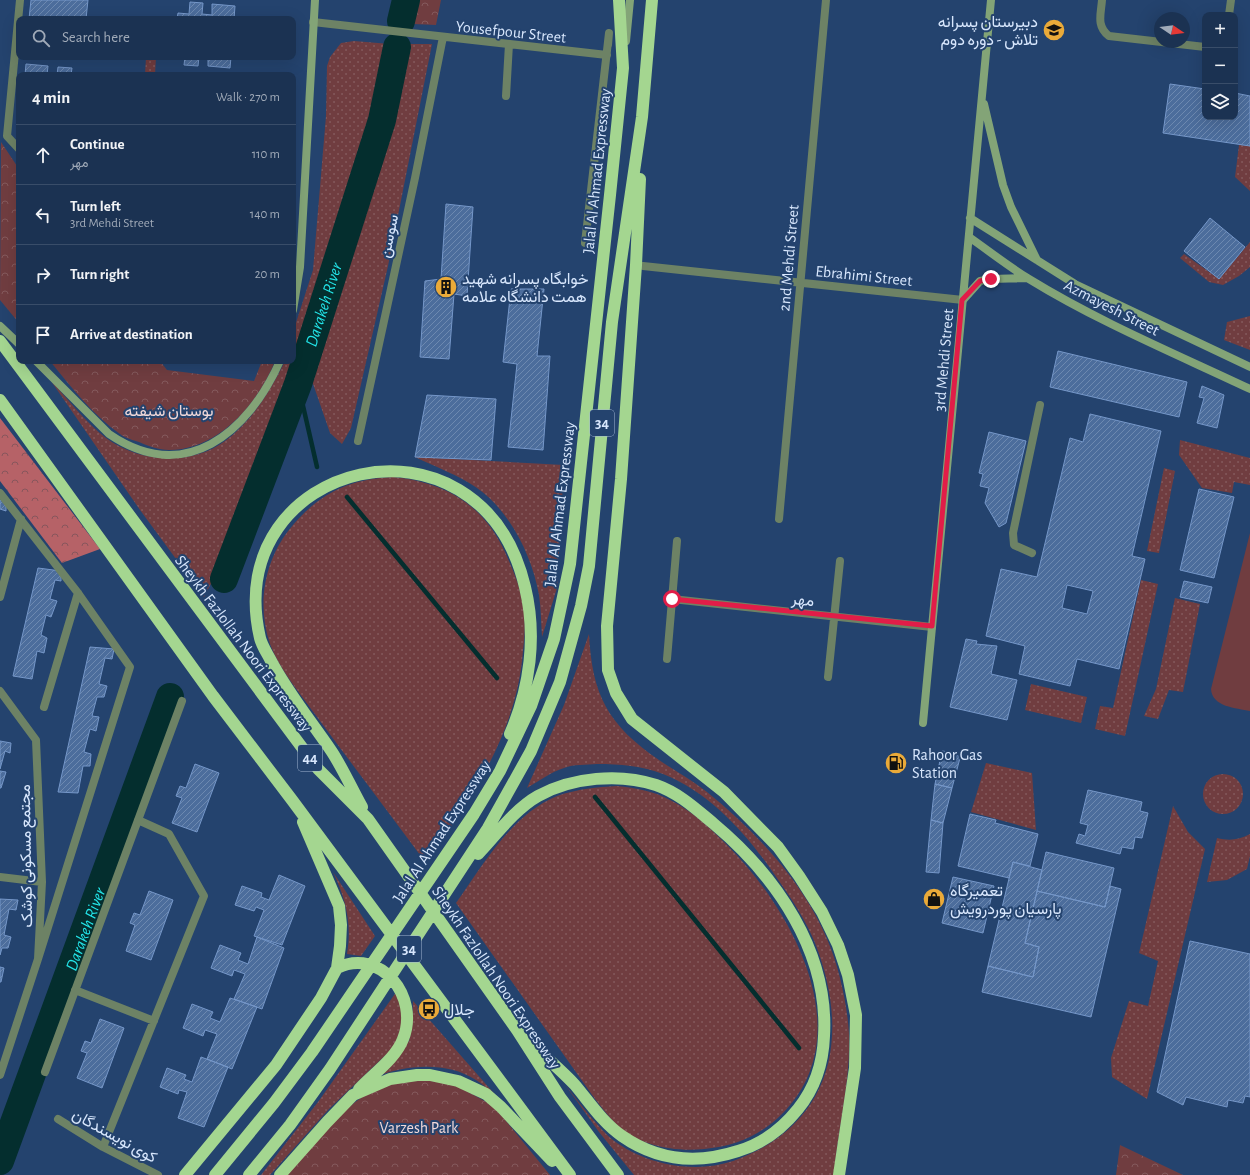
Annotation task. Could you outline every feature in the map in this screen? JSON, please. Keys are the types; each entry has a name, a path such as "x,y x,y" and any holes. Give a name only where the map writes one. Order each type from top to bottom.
{"highway":[{"name":"Jalal Al Ahmad Expressway","path":"215,1175 274,1103 312,1052 474,814 500,771 531,706 554,639 570,564 623,68 619,0"},
{"name":"Jalal Al Ahmad Expressway","path":"249,1175 290,1125 330,1069 488,828 531,751 560,682 581,606 594,522 612,322 642,117 652,0"},
{"path":"642,117 636,273 621,479 607,626 608,670 616,693 632,719 724,792 778,847 822,912 838,945 848,975 856,1015 856,1068 839,1175"},
{"name":"Sheykh Fazlollah Noori Expressway","path":"0,341 16,363"},
{"name":"Sheykh Fazlollah Noori Expressway","path":"17,364 318,769 368,819 517,1030 560,1097 618,1175"},
{"name":"44","path":"0,400 213,696 570,1175"},
{"path":"368,819 333,754 276,671 260,641 256,614 256,589 261,563 272,538 290,514 312,495 326,486 359,474 376,471 402,471 428,476 453,486 473,500 494,520 510,543 522,574 529,603 531,663 513,728 474,814"},
{"path":"460,872 518,813 538,797 570,784 604,778 643,781 672,792 683,798 727,835 755,863 779,895 800,929 817,969 824,1001 825,1023 820,1067 802,1104 789,1120 770,1136 746,1149 717,1158 677,1159 663,1156 633,1143 609,1127 574,1084 517,1030"},
{"path":"185,1175 276,1065 321,998 337,968 341,939 339,906 333,889 292,800"},
{"path":"280,1175 327,1122 394,1054 403,1040 407,1028 406,1012 401,992 390,976 376,967 356,962 337,968"},
{"path":"353,1095 383,1082 410,1076 444,1078 473,1086 486,1094 501,1107 565,1175"}],"street":[{"path":"18,16 20,0"},
{"path":"296,292 300,267 312,22 315,0"},
{"path":"623,68 630,0"},
{"name":"2nd Mehdi Street","path":"779,520 826,0"},
{"name":"3rd Mehdi Street","path":"923,723 991,0"},
{"path":"1102,0 1100,22 1102,30 1109,36 1202,47"},
{"path":"1229,12 1231,0"},
{"name":"Yousefpour Street","path":"312,22 607,55"},
{"path":"585,243 607,55 608,34 608,45"},
{"name":"سوسن","path":"358,440 415,178 442,37"},
{"path":"16,42 7,136 16,146"},
{"path":"506,96 509,44"},
{"path":"982,98 1003,185 1011,207 1038,261"},
{"name":"Azmayesh Street","path":"970,218 1038,261 1096,295 1250,367"},
{"name":"Azmayesh Street","path":"969,237 1028,278 1119,327 1250,389"},
{"name":"Ebrahimi Street","path":"643,266 962,300"},
{"path":"962,300 980,281 991,279 1028,278"},
{"path":"0,326 16,341"},
{"path":"39,364 109,434 136,449 153,455 170,455 188,453 202,448 217,441 231,430 259,399 271,382 279,364"},
{"path":"1032,553 1014,545 1013,532 1040,405"},
{"path":"0,493 78,593 130,667 38,959"},
{"path":"0,598 21,519"},
{"path":"667,659 677,541"},
{"path":"828,676 840,561"},
{"path":"44,707 78,593"},
{"name":"مهر","path":"672,599 932,626"},
{"name":"مجتمع مسکونی کوشک","path":"0,691 36,740 42,882 38,959 0,1075"},
{"path":"45,1072 182,701"},
{"path":"103,1147 204,896 169,834 138,820"},
{"path":"0,877 42,882"},
{"path":"75,990 154,1021"},
{"name":"کوی نویسندگان","path":"58,1119 103,1147 158,1175"}],"green space":[{"path":"417,0 441,0 436,25 413,24"},
{"path":"354,41 390,44 381,96 316,306 296,362 296,323 313,270 326,116 327,66 330,57 341,43"},
{"path":"409,44 432,44 388,266 351,428 342,444 330,433 311,378 334,297 353,248 392,119"},
{"path":"146,60 156,60 155,72 145,72"},
{"path":"1,142 16,164 16,319 0,300"},
{"path":"1239,145 1250,146 1250,191 1235,177"},
{"path":"1250,242 1250,267 1239,276 1223,285 1209,282 1180,258 1184,254 1219,279"},
{"path":"1250,316 1250,350 1224,340 1227,322"},
{"name":"بوستان شیفته","path":"52,364 162,364 167,370 254,381 261,364 274,364 258,393 234,422 220,433 204,442 187,448 169,450 161,449 127,438 100,418"},
{"path":"284,364 295,364 217,572 204,597 140,510 51,381 84,418 106,438 134,453 150,457 166,458 181,458 197,455 212,449 225,441 252,415 274,383"},
{"path":"0,418 100,549 62,563 0,481"},
{"path":"1180,440 1250,458 1250,485 1234,482 1232,493 1202,488 1179,455"},
{"path":"415,457 564,465 557,588 542,637 540,600 536,580 518,536 500,509 470,483"},
{"path":"1164,468 1175,471 1159,553 1147,551"},
{"path":"393,477 429,484 445,490 460,498 473,508 496,535 505,552 519,588 524,612 525,626 519,681 512,709 502,737 490,763 460,814 426,863 301,696 280,665 270,644 264,613 266,581 270,566 283,538 293,525 315,504 338,489 350,484 378,478"},
{"path":"1250,533 1250,711 1226,706 1220,703 1212,695 1211,689"},
{"path":"1141,580 1158,584 1125,736 1095,729 1100,706 1113,708"},
{"path":"1175,598 1200,604 1183,692 1169,690 1158,719 1144,716 1156,689"},
{"path":"589,634 594,674 599,691 606,707 615,721 641,747 695,783 729,810 788,873 819,921 830,947 843,989 849,1034 848,1069 834,1175 634,1175 599,1132 566,1086 602,1129 613,1140 626,1149 640,1156 671,1165 703,1167 718,1165 733,1161 767,1145 793,1125 813,1100 825,1073 832,1043 832,1011 826,977 808,927 789,896 756,849 714,805 698,793 663,774 639,767 622,765 576,765 550,774 527,788 564,705"},
{"path":"1031,684 1087,697 1081,723 1025,710"},
{"path":"986,763 1032,773 1036,830 971,812"},
{"path":"1223,774 1231,776 1237,780 1241,786 1243,794 1241,802 1237,808 1231,812 1223,814 1215,812 1209,808 1205,802 1203,794 1205,786 1209,780 1215,776"},
{"path":"617,786 645,790 658,794 678,804 693,814 720,838 750,871 773,902 793,936 808,973 817,1010 816,1047 805,1082 782,1114 756,1134 736,1143 715,1148 693,1150 669,1148 657,1146 635,1138 625,1132 616,1124 595,1099 456,903 499,842 526,815 541,804 557,796 580,790"},
{"path":"1173,806 1188,832 1205,849 1147,1099 1112,1077 1111,1058 1129,1001 1148,1006 1158,961 1139,953"},
{"path":"1250,834 1250,856 1247,869 1227,880 1207,882 1217,838 1234,839 1242,838"},
{"path":"333,872 375,936 361,956 347,954 349,932 347,912 338,882"},
{"path":"397,991 404,1020 394,1047 329,1109 270,1175 261,1175 318,1102"},
{"path":"413,1001 498,1098 479,1082 464,1074 452,1070 426,1067 413,1068 375,1077 409,1041 412,1027"},
{"name":"Varzesh Park","path":"420,1080 452,1083 490,1104 502,1116 550,1175 287,1175 326,1129 360,1098 383,1086"},
{"path":"1120,1145 1183,1175 1116,1175"}],"building":[{"path":"31,0 88,0 86,16 29,16"},
{"path":"190,2 203,3 202,14 212,15 212,4 235,6 234,16 178,16 178,13 189,14"},
{"path":"185,60 199,60 198,66 184,65"},
{"path":"208,60 231,60 230,68 208,66"},
{"path":"26,64 48,66 47,72 25,72"},
{"path":"58,67 72,68 71,72 57,72"},
{"path":"1170,84 1202,89 1202,120 1238,120 1238,94 1250,96 1250,146 1163,133"},
{"name":"خوابگاه پسرانه شهید همت دانشگاه علامه","path":"446,204 473,207 467,296 454,294 449,359 420,357 425,281 441,279"},
{"path":"1210,218 1245,247 1219,279 1184,251"},
{"path":"511,289 544,289 537,356 550,356 543,450 508,447 517,364 503,362"},
{"path":"1058,351 1187,382 1179,417 1050,387"},
{"path":"1202,386 1224,395 1217,428 1197,423 1204,398 1199,397"},
{"path":"427,395 496,399 491,460 415,457"},
{"path":"1090,414 1161,431 1132,556 1145,559 1119,669 1077,659 1070,686 1019,674 1025,646 986,636 1001,569 1037,577 1070,438 1083,442","holes":["1067,585 1093,591 1087,614 1062,608"]},
{"path":"989,432 1026,441 1006,523 999,527 985,503 989,488 980,486 983,474 979,473"},
{"path":"1199,489 1234,497 1214,578 1180,570"},
{"path":"0,500 6,501 6,511 0,509"},
{"path":"38,568 61,571 61,581 55,580 50,599 57,601 51,617 46,615 41,635 47,638 44,653 37,651 32,679 13,676"},
{"path":"1184,581 1212,587 1208,603 1180,597"},
{"path":"966,639 977,641 976,644 997,646 991,674 1017,680 1007,720 950,707"},
{"path":"90,647 114,649 112,659 105,658 99,684 107,686 104,697 97,697 92,716 99,717 96,731 90,729 84,752 91,754 90,766 83,766 78,793 58,792"},
{"path":"0,741 11,743 10,753 5,751 0,769"},
{"path":"942,751 956,753 960,758 952,788 935,784"},
{"path":"195,764 219,773 197,832 172,823 182,798 176,796 180,786 186,788"},
{"path":"0,771 6,772 1,788 0,788"},
{"path":"935,784 952,788 943,823 931,820"},
{"path":"1088,790 1142,802 1140,811 1148,813 1142,838 1135,837 1133,849 1122,847 1120,854 1076,843 1079,834 1085,836 1088,825 1080,823"},
{"path":"970,814 996,820 995,823 1038,834 1030,866 1013,862 1009,878 958,866"},
{"path":"931,820 943,823 939,873 926,872"},
{"path":"1046,852 1114,868 1105,907 1037,891"},
{"path":"1013,862 1042,870 1025,943 1039,947 1033,977 988,966"},
{"path":"279,875 305,886 282,945 254,936 264,910 256,907 254,911 235,905 242,886 262,893 261,897 269,900"},
{"path":"953,877 994,886 983,933 942,923"},
{"path":"1110,886 1121,889 1091,1017 982,992 988,966 1033,977 1039,947 1025,943 1037,891 1105,907"},
{"path":"149,891 173,900 151,960 126,951 135,925 130,923 134,913 140,915"},
{"path":"0,899 18,900 16,910 9,909 4,935 11,937 8,948 2,948 0,955"},
{"path":"257,937 284,948 262,1009 234,999 245,974 234,970 232,976 211,968 220,945 241,953 238,960 248,964"},
{"path":"1190,941 1250,954 1250,1097 1245,1096 1243,1103 1228,1100 1227,1107 1186,1097 1183,1105 1157,1092"},
{"path":"0,967 4,968 1,982 0,982"},
{"path":"230,998 257,1007 232,1069 207,1059 217,1034 205,1030 203,1036 183,1028 192,1004 213,1012 210,1018 220,1022"},
{"path":"100,1019 124,1028 102,1088 77,1078 87,1053 81,1051 85,1041 91,1043"},
{"path":"201,1057 228,1067 204,1127 178,1118 187,1092 179,1090 178,1094 160,1087 167,1068 186,1075 184,1079 192,1082"}],"waterway":[{"name":"Darakeh River","path":"401,21 406,0"},
{"name":"Darakeh River","path":"224,579 298,384 382,120 397,47"},
{"path":"298,384 317,467"},
{"path":"347,497 497,678"},
{"name":"Darakeh River","path":"0,1161 170,697"},
{"path":"595,797 799,1048"}],"place":[{"name":"دبیرستان پسرانه تلاش - دوره دوم","path":"1054,30"},
{"name":"خوابگاه پسرانه شهید همت دانشگاه علامه","path":"446,287"},
{"name":"Rahoor Gas Station","path":"896,763"},
{"name":"تعمیرگاه پارسیان پوردرویش","path":"934,899"},
{"name":"جلال","path":"429,1009"}],"route":[{"path":"672,599 932,626 962,300 980,281 991,279"}]}
